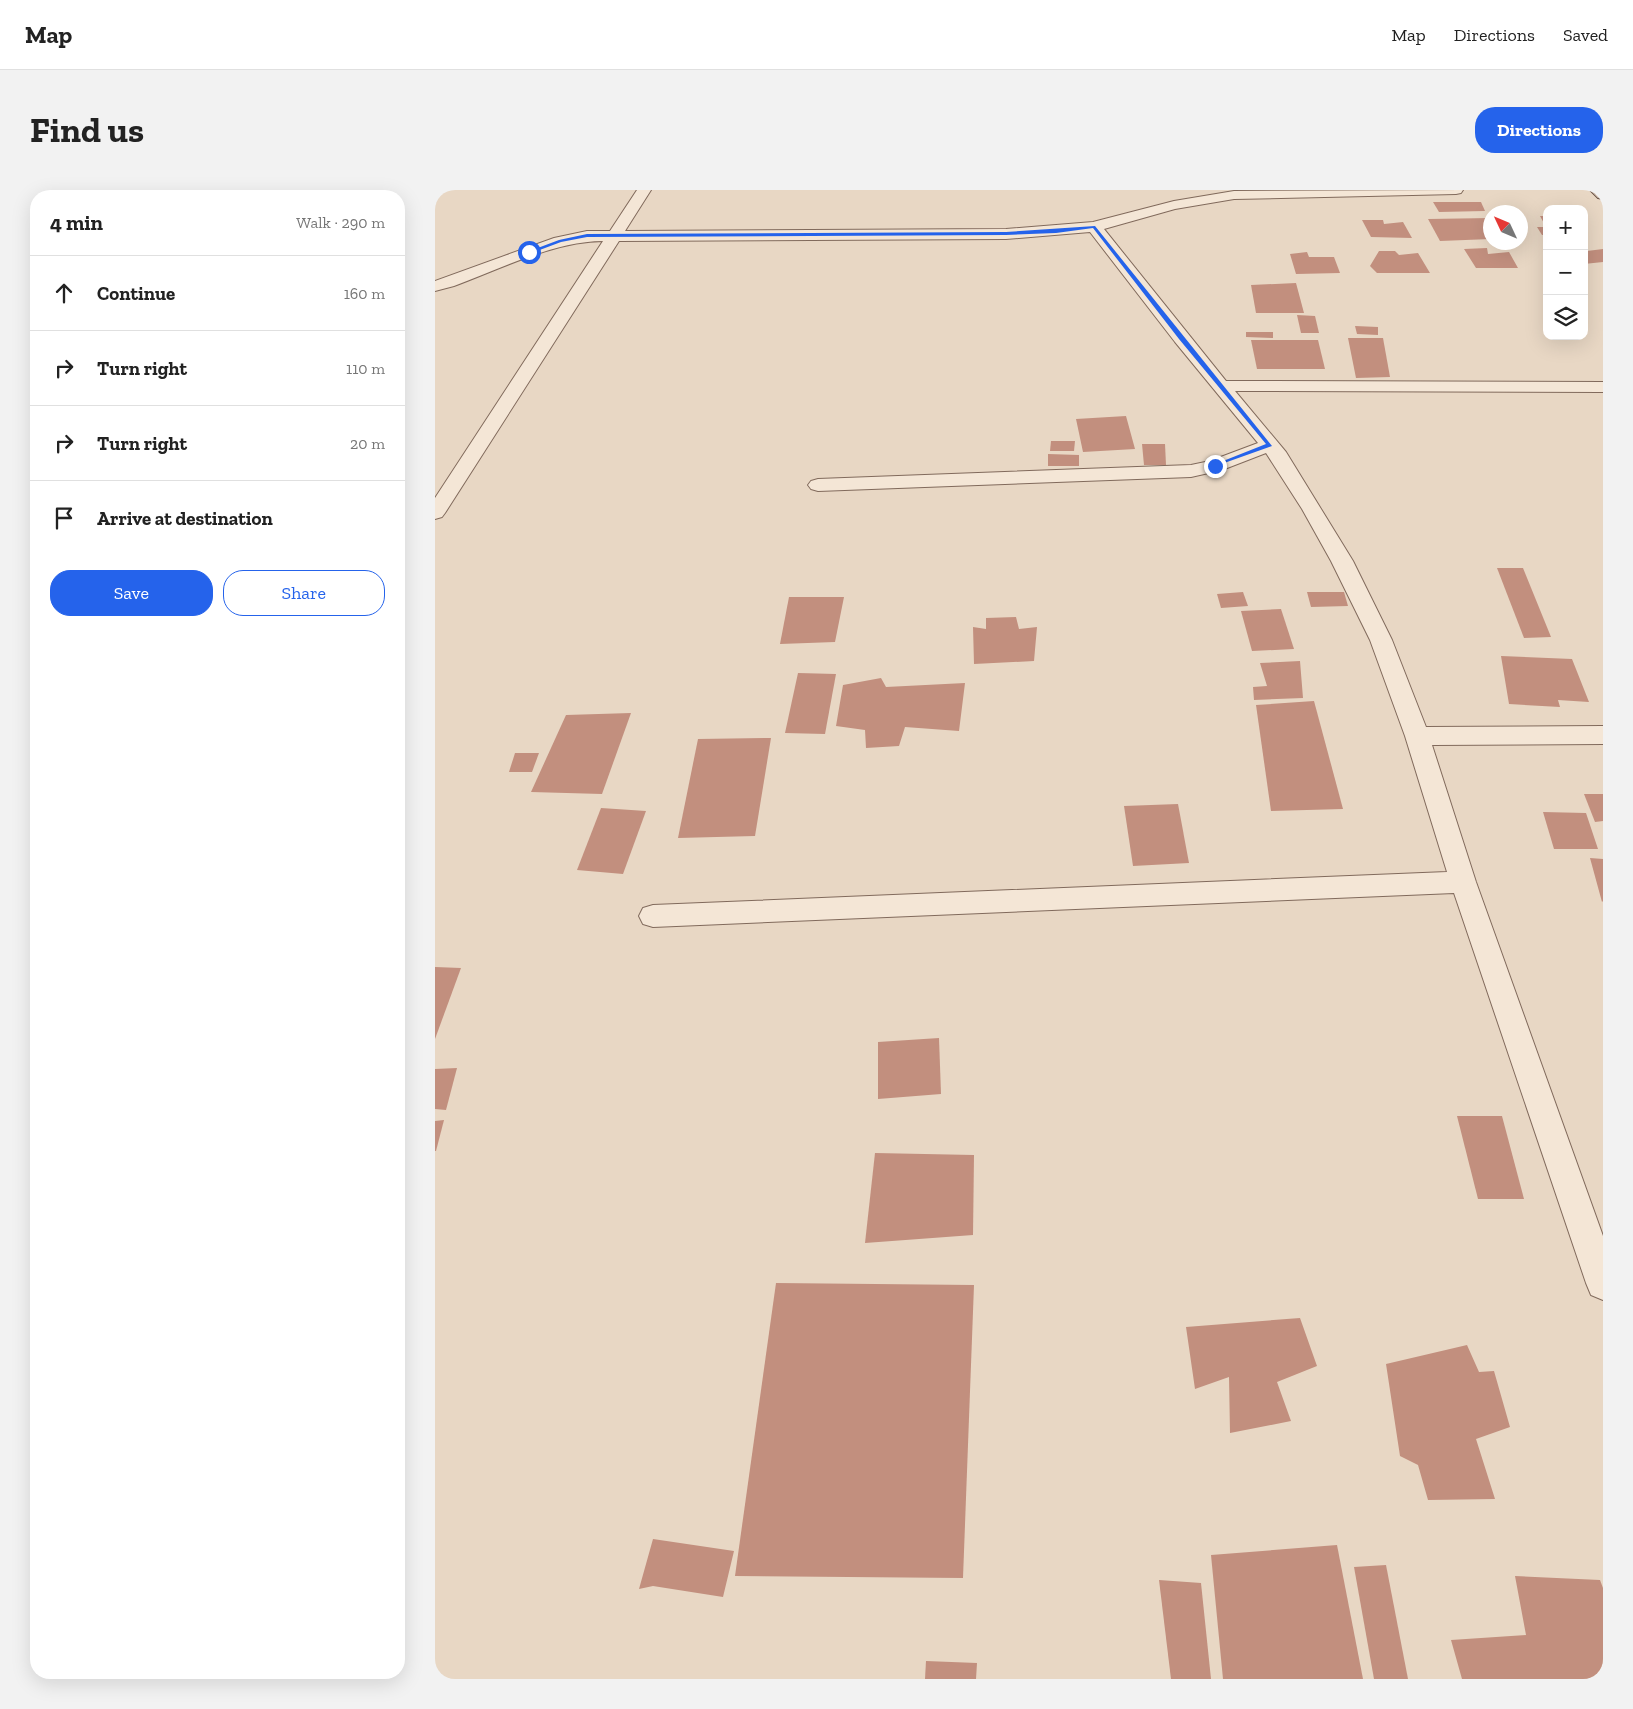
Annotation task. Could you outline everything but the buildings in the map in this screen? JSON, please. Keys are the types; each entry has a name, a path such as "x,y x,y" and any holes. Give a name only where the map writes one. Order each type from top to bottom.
{"street":[{"path":"435,512 644,190"},
{"path":"435,286 448,284 560,241 587,236 1006,234 1094,227 1173,205 1234,196 1456,190"},
{"path":"1597,190 1603,195"},
{"path":"1094,227 1181,338 1270,445 1312,509 1342,561 1381,640 1417,736 1463,882 1603,1283"},
{"path":"1221,386 1603,387"},
{"path":"818,485 1191,471 1215,466 1270,445"},
{"path":"1417,736 1603,734"},
{"path":"653,916 1463,882"}],"route":[{"path":"529,252 560,241 587,236 1006,234 1094,227 1181,338 1270,445 1215,466"}]}
